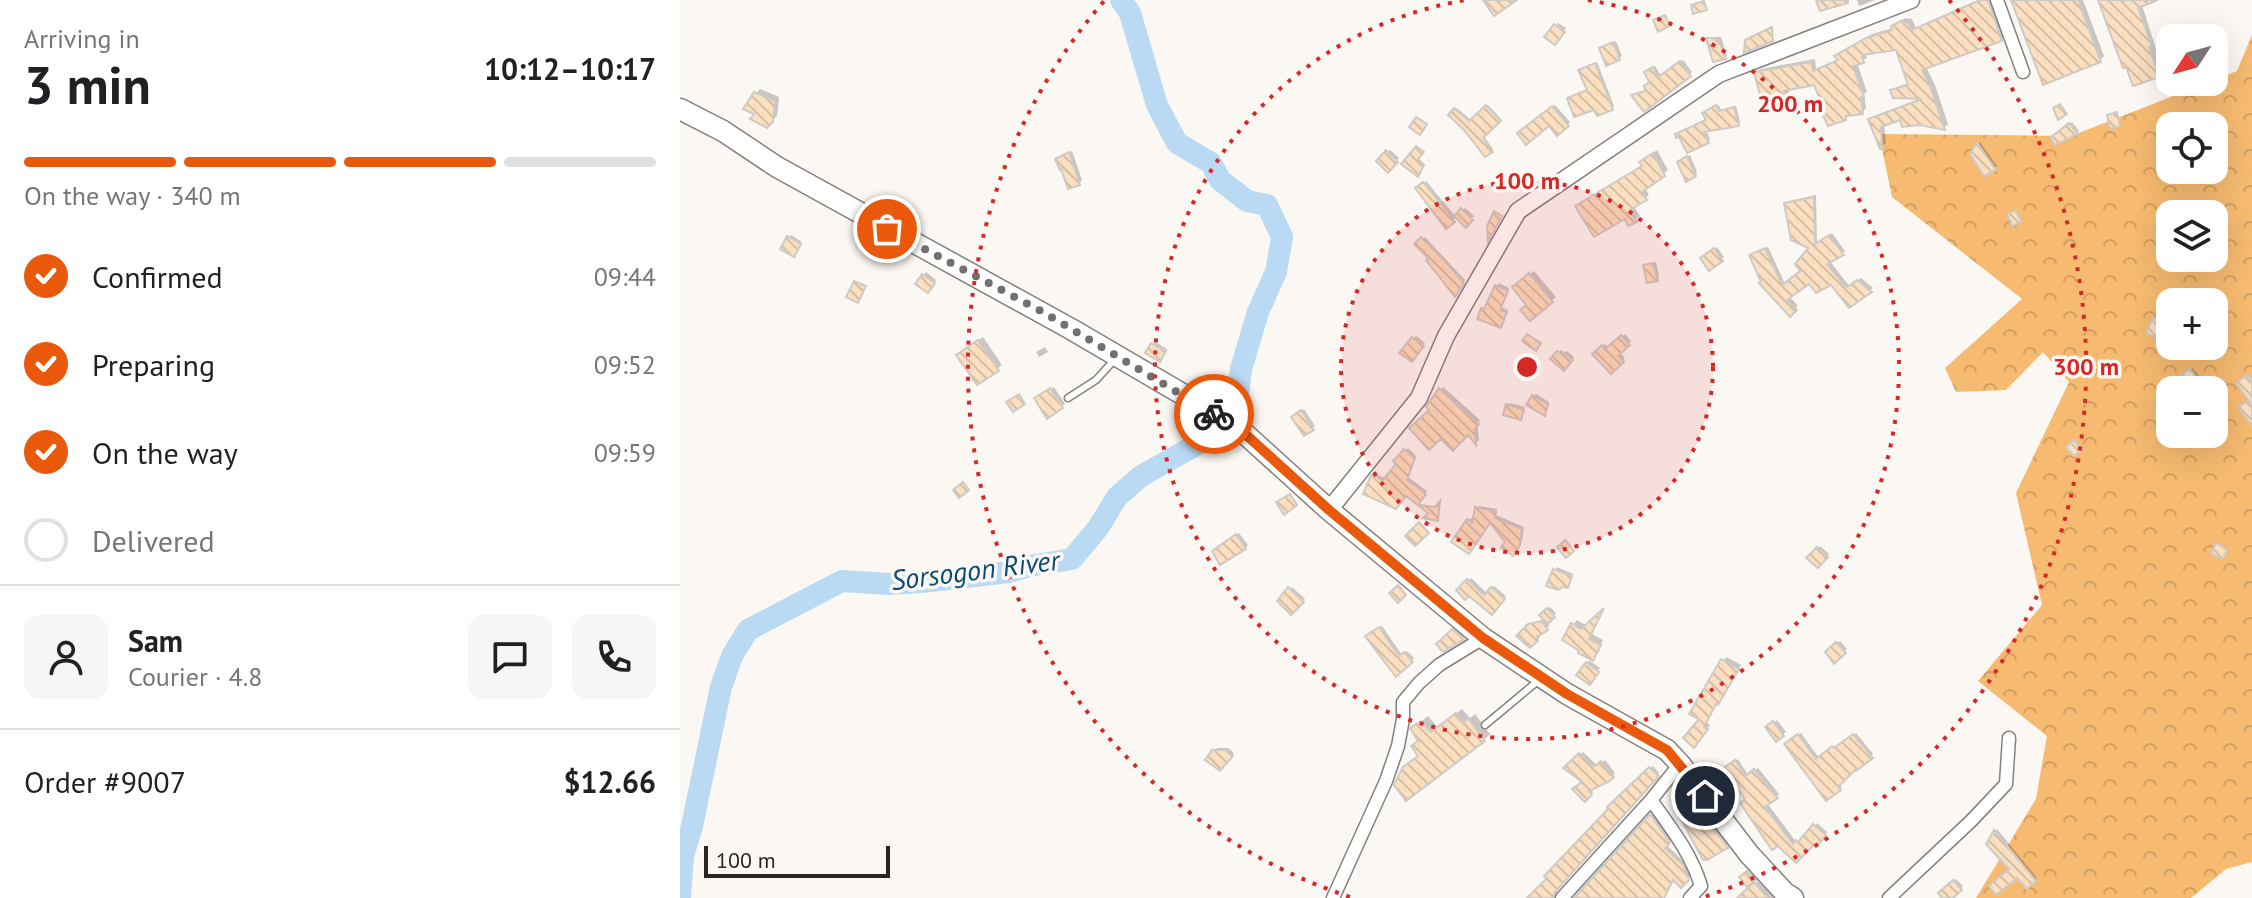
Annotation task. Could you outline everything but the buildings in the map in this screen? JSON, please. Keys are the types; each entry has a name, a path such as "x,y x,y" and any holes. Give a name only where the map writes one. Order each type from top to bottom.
{"highway":[{"path":"680,109 723,131 777,167 1118,356 1244,433 1329,510 1483,638 1542,678 1667,750 1749,854 1793,898"}],"street":[{"path":"1329,510 1419,398 1446,336 1518,211 1719,74 1911,0"},
{"path":"1997,0 2023,72"},
{"path":"1333,898 1386,781 1398,746 1403,702 1439,665 1483,638"},
{"path":"1889,898 2006,784 2009,738"},
{"path":"1562,898 1680,764"},
{"path":"1651,800 1695,867 1701,886 1690,898"}],"lane":[{"path":"1068,398 1096,380 1118,356"},
{"path":"1485,725 1542,678"}],"green space":[{"path":"2252,35 2252,862 2226,869 2191,898 1976,898 2036,799 2047,736 1978,681 2042,605 2016,493 2069,382 2043,352 2006,390 1956,392 1945,368 2022,299 1892,197 1879,134 2071,136 2173,96 2228,96 2228,75 2237,71"}],"waterway":[{"name":"Sorsogon River","path":"680,897 683,856 721,687 732,656 748,630 842,581 888,584 922,582 1009,572 1072,559 1098,528 1117,497 1141,476 1212,436 1237,404 1241,369 1258,312 1276,272 1282,237 1267,205 1247,201 1220,180 1211,163 1177,143 1157,105 1130,13 1121,0"}],"way so far":[{"path":"887,229 1043,312 1214,414"}],"route":[{"path":"1214,414 1244,433 1329,510 1483,638 1567,694 1667,750 1705,796"}]}
